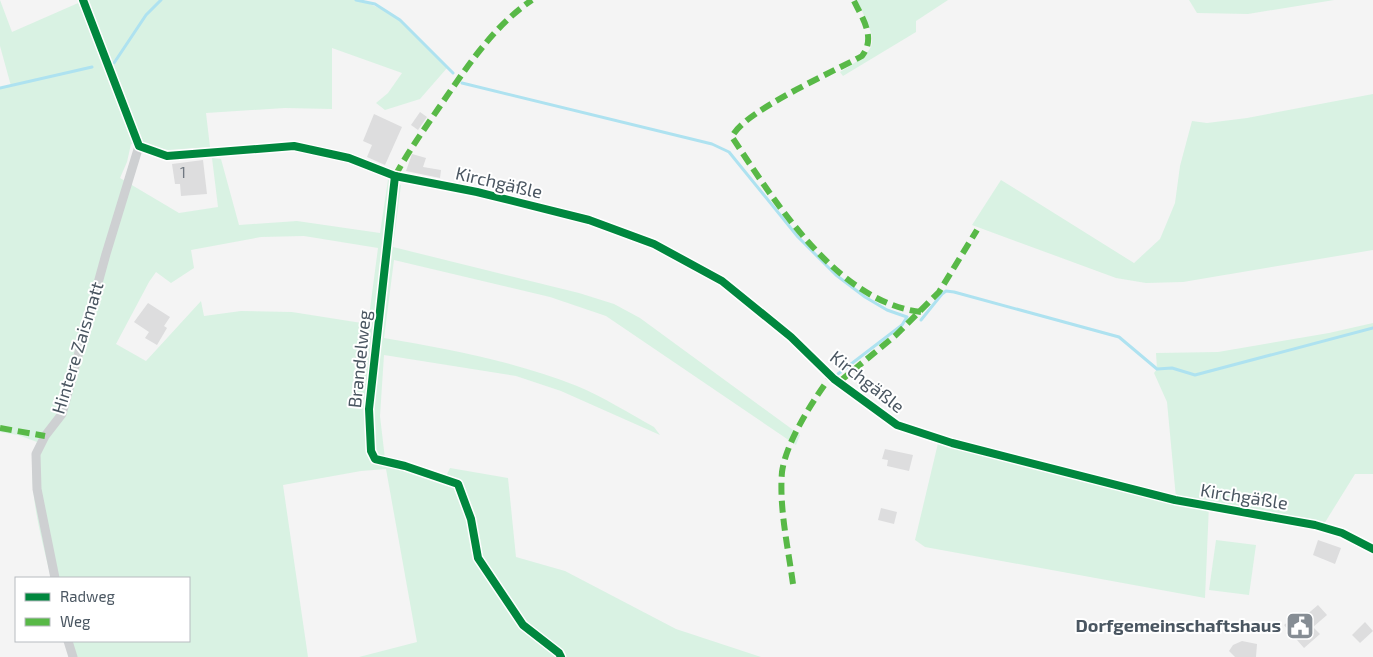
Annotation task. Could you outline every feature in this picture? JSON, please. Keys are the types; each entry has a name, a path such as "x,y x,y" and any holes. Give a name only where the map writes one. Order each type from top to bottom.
{"street":[{"path":"83,0 139,146"},
{"name":"Kirchgäßle","path":"139,146 168,156 294,146 344,157 395,176 589,220 654,244 722,281 791,337 834,379 897,425 952,443 1175,500 1315,524 1342,533 1373,549"},
{"name":"Hintere Zaismatt","path":"55,577 37,489 36,454 45,436 62,414 106,254 139,146"},
{"name":"Brandelweg","path":"395,176 369,409 370,451 374,459 405,466 458,484 472,519 478,558 524,625 559,653 561,657"},
{"path":"68,642 73,657"}],"green space":[{"path":"0,0 12,32 85,0 356,0 384,11 407,26 447,68 420,99 385,110 376,103 388,93 402,73 332,48 332,109 285,108 206,113 210,147 168,150 131,144 127,162 120,178 179,213 218,207 212,158 221,159 239,225 297,221 380,233 388,180 401,185 393,247 579,293 614,304 640,318 800,435 796,445 606,316 550,297 394,260 384,338 481,357 553,377 606,400 654,427 660,435 561,391 516,376 384,355 380,416 385,459 446,476 450,468 508,478 516,557 565,571 676,629 761,657 359,657 417,642 386,469 361,471 283,485 308,657 70,657 65,642 190,642 190,577 51,577 39,528 33,491 32,474 37,442 18,435 0,432 0,88 11,86 0,46","holes":["304,236 378,248 368,324 292,312 241,311 204,316 201,301 146,361 116,344 156,272 171,283 194,268 191,250 261,237"]},
{"path":"857,0 948,0 916,21 916,32 843,76 840,72 864,56 870,49 872,42 869,26"},
{"path":"1189,0 1334,0 1248,14 1197,13"},
{"path":"1373,94 1373,250 1183,282 1146,283 1116,278 972,225 1001,180 1134,263 1160,239 1175,203 1180,166 1192,121 1207,123 1247,118"},
{"path":"1373,323 1373,474 1355,474 1324,524 1292,516 1209,505 1205,598 925,547 915,540 939,439 1176,498 1167,402 1154,373 1157,369 1156,353 1218,352 1329,333"},
{"path":"1216,540 1256,545 1249,595 1209,590"}],"building":[{"path":"420,112 427,117 418,130 411,125"},
{"path":"374,114 402,127 385,165 367,157 372,145 363,141"},
{"path":"412,154 426,158 423,167 441,170 440,178 406,171"},
{"path":"203,160 207,194 181,196 180,184 175,184 172,164"},
{"path":"148,303 170,317 164,326 167,328 157,345 145,338 149,332 134,322"},
{"path":"885,449 913,455 909,471 887,466 888,460 882,459"},
{"path":"881,508 897,512 894,524 878,520"},
{"path":"1318,540 1341,548 1335,564 1313,555"},
{"name":"Dorfgemeinschaftshaus","path":"1318,605 1327,615 1313,627 1320,634 1304,648 1284,625 1300,612 1304,617"},
{"path":"1365,622 1373,631 1360,643 1352,635"},
{"path":"1242,641 1257,644 1256,657 1235,657 1229,651 1233,645"}],"waterway":[{"path":"114,63 146,15 161,0"},
{"path":"356,0 375,4 400,20 453,73"},
{"path":"0,88 92,67"},
{"path":"462,83 712,144 729,152 798,237 836,275 865,297 887,310 907,317 902,325 838,374"},
{"path":"921,320 942,294 946,291 954,292 1119,337 1157,369 1172,368 1195,375 1373,328"}],"marked path":[{"path":"395,176 458,79 480,50 504,23 532,0"},
{"path":"854,1 867,28 868,42 862,56 770,104 739,127 732,137 789,218 811,245 836,269 862,290 891,304 921,312"},
{"path":"839,382 896,335 939,292 977,230"},
{"path":"793,584 783,514 782,472 795,435 816,397 831,376"},
{"path":"0,428 45,436"}],"cycle path":[{"path":"83,0 139,146 167,156 294,146 349,158 395,176 477,192 589,220 654,244 722,281 791,337 834,379 897,425 952,443 1175,500 1315,525 1342,533 1373,549"},
{"path":"395,176 369,409 371,451 375,459 405,466 458,484 471,519 478,558 523,625 559,653 561,657"}],"place":[{"name":"Dorfgemeinschaftshaus","path":"1300,626"}]}
